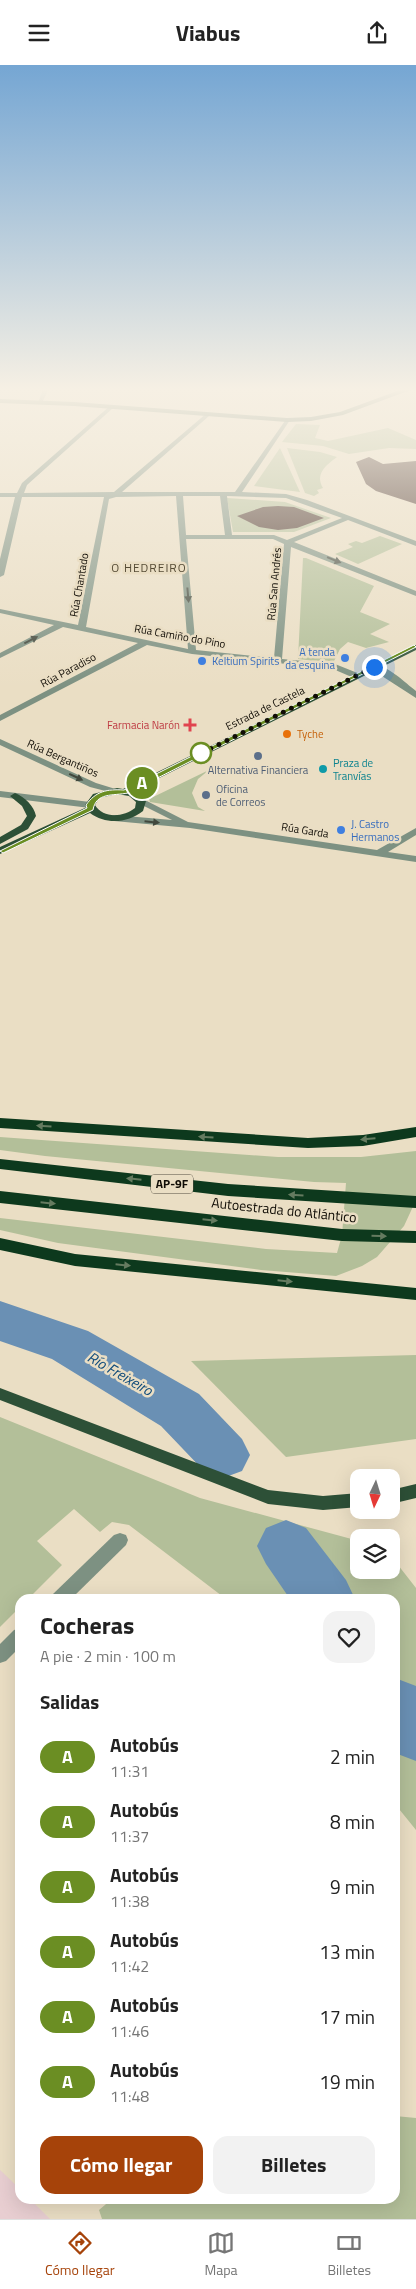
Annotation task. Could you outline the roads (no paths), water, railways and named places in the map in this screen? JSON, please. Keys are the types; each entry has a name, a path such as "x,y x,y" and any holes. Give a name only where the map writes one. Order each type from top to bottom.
{"highway":[{"path":"0,1123 274,1142 342,1142 397,1137 416,1132"},
{"name":"Autoestrada do Atlántico","path":"0,1164 228,1190 344,1199 416,1202"},
{"name":"Autoestrada do Atlántico","path":"0,1197 342,1235 416,1237"},
{"path":"0,1245 74,1260 416,1295"}],"main road":[{"name":"Estrada de Castela","path":"92,803 121,791 416,647"},
{"path":"0,851 92,803 99,816 114,818 130,816 136,813 140,809 141,801 137,797 121,791"},
{"path":"0,841 24,828 32,819 33,814 29,806 15,795"},
{"path":"0,1394 268,1497 323,1503 350,1501"},
{"path":"400,1495 416,1491"}],"street":[{"path":"0,575 23,487"},
{"name":"Rúa Chantado","path":"82,628 106,498 116,494 125,487"},
{"path":"237,494 242,487"},
{"path":"179,494 192,652"},
{"path":"223,494 229,537"},
{"path":"0,495 237,494 294,498 416,544"},
{"name":"Rúa San Andrés","path":"278,661 288,542 348,517"},
{"path":"183,537 274,537 416,594"},
{"name":"Rúa Camiño do Pino","path":"0,611 192,652 335,667 357,676"},
{"path":"0,656 62,624"},
{"name":"Rúa Paradiso","path":"0,718 146,642"},
{"path":"374,667 389,675 416,695"},
{"name":"Rúa Bergantiños","path":"0,742 93,785 121,791"},
{"path":"0,794 92,803"},
{"name":"Rúa Garda","path":"141,801 190,825"},
{"name":"Rúa Garda","path":"114,818 190,825 416,859"},
{"path":"379,853 416,831"},
{"path":"63,1594 120,1539"},
{"path":"0,1655 15,1641"}],"waterway":[{"name":"Río Freixeiro","path":"0,1321 70,1345 180,1410 223,1455"},
{"name":"Río Freixeiro","path":"286,1546 321,1594"},
{"name":"Río Freixeiro","path":"400,1713 416,1730"}],"place":[{"name":"A tenda da esquina","path":"345,658"},
{"name":"Keltium Spirits","path":"202,661"},
{"name":"Farmacia Narón","path":"190,725"},
{"name":"Tyche","path":"287,734"},
{"name":"Alternativa Financiera","path":"258,756"},
{"name":"Praza de Tranvías","path":"323,769"},
{"name":"Oficina de Correos","path":"206,795"},
{"name":"J. Castro Hermanos","path":"341,830"}],"district":[{"name":"O HEDREIRO","path":"149,568"}]}
